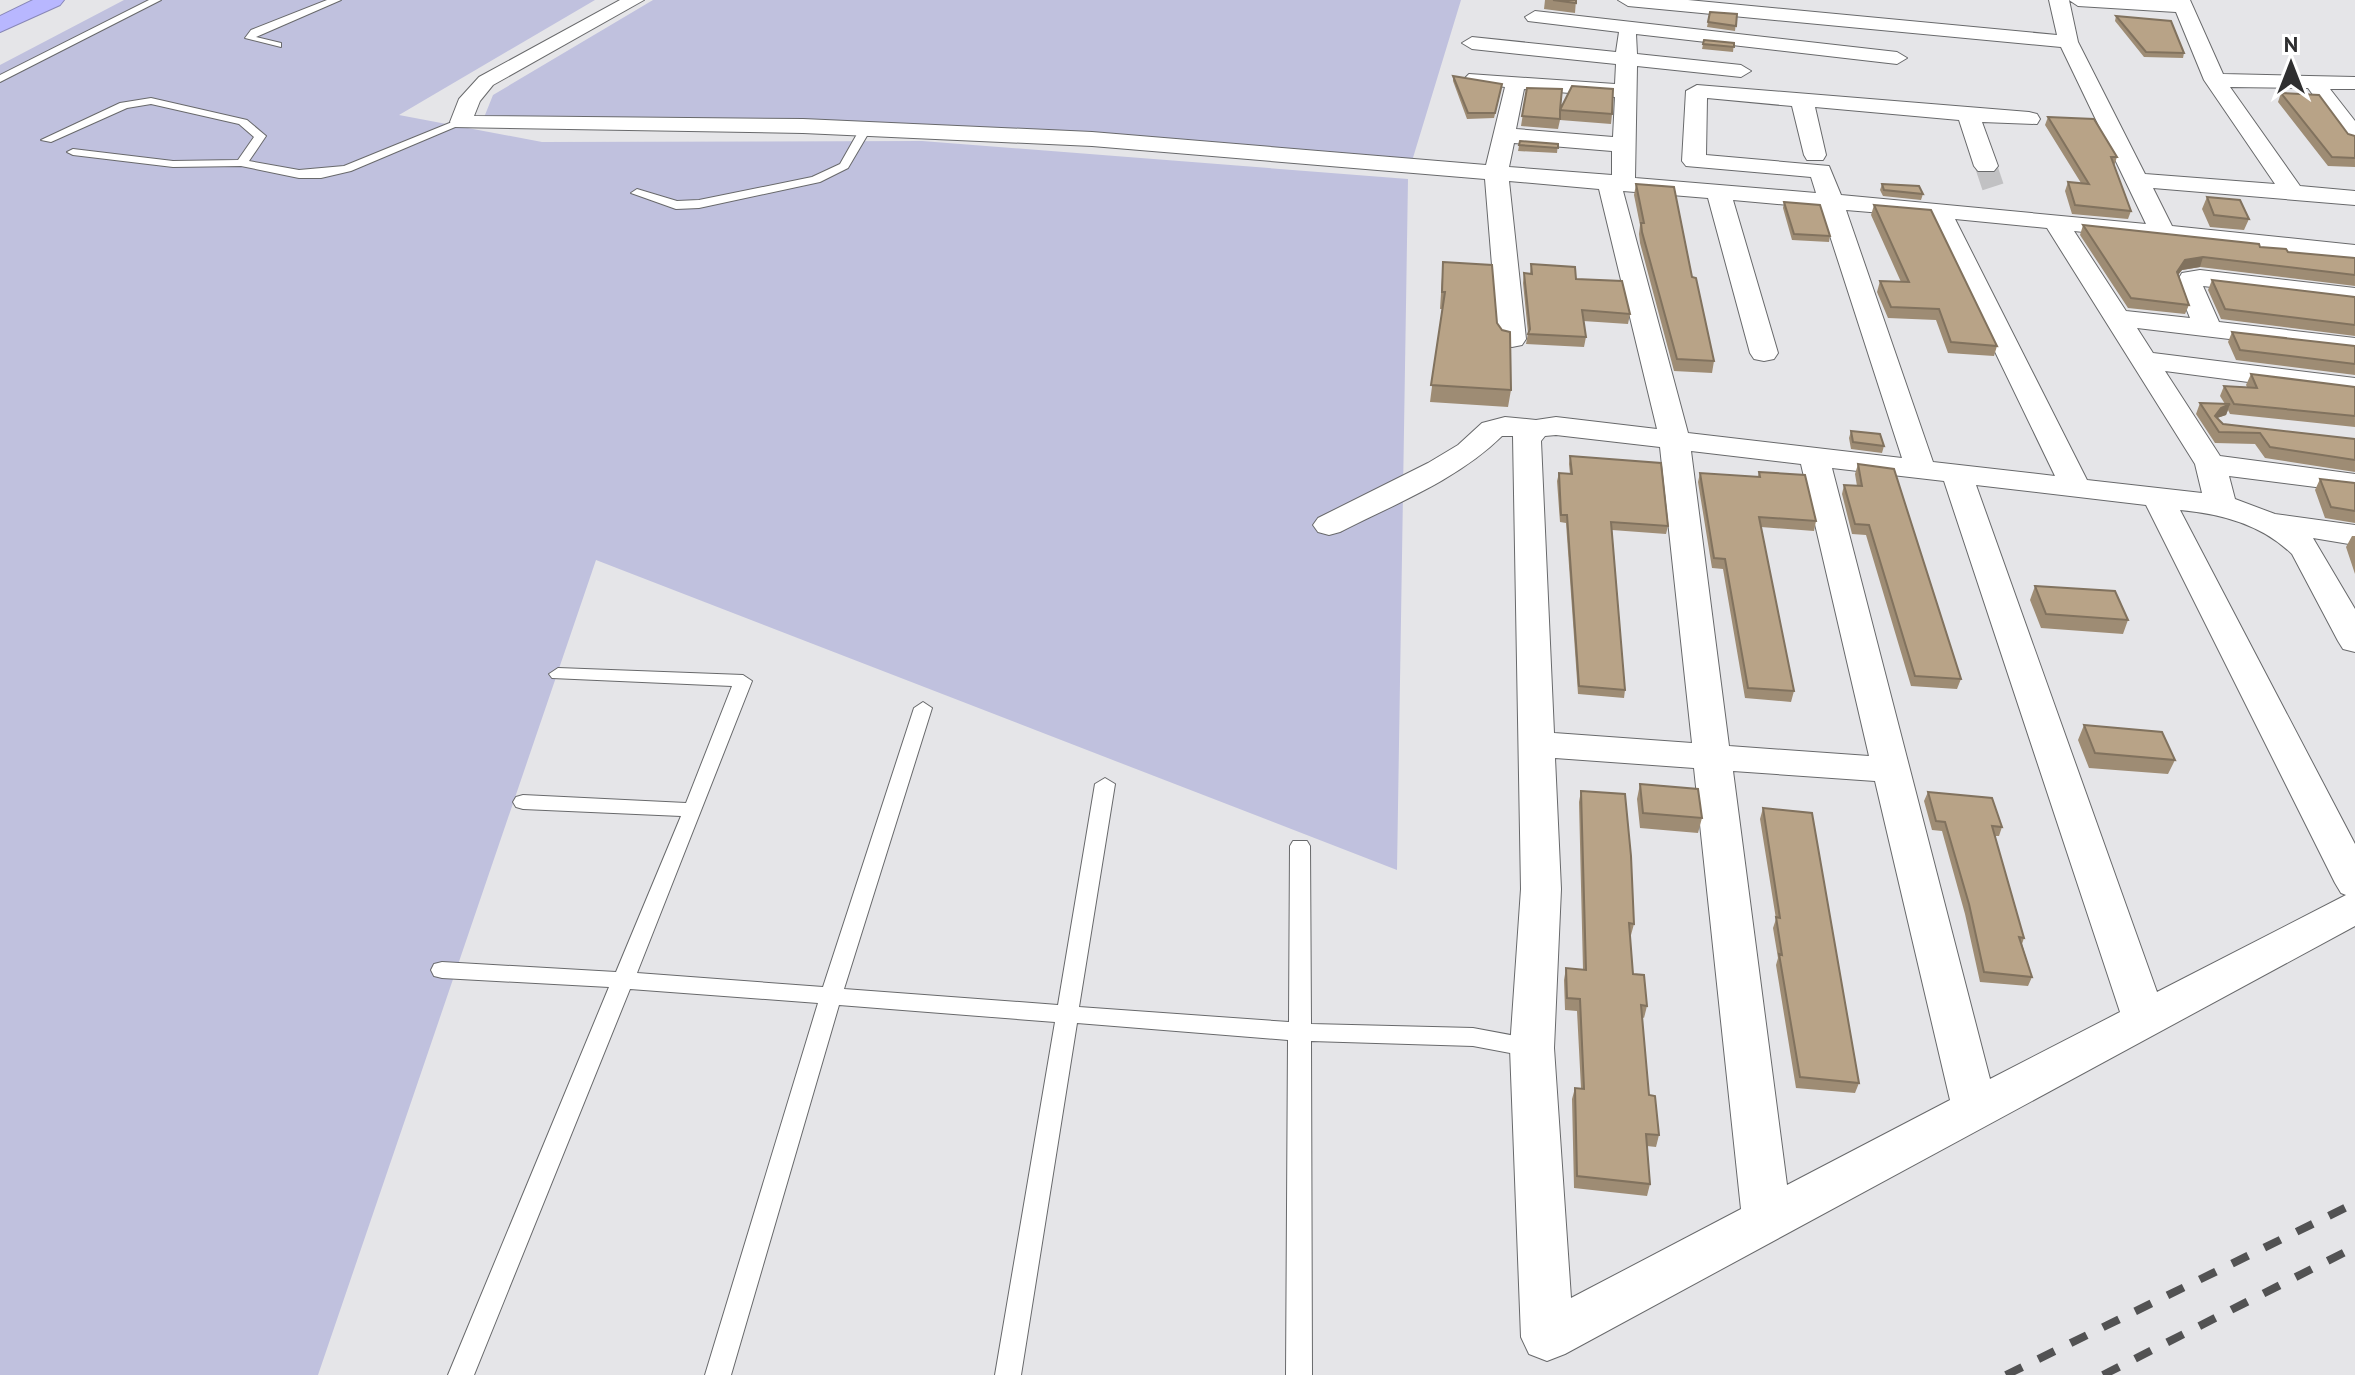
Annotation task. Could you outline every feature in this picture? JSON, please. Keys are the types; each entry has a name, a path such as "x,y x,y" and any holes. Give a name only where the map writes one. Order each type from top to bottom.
{"highway":[{"path":"0,25 52,0"}],"street":[{"path":"634,0 486,81 470,99 461,122 865,129 1092,139 2005,216 2355,253"},
{"path":"1767,1219 1674,438 1616,182 1625,145 1626,0 2068,42"},
{"path":"2059,0 2068,42 2163,232"},
{"path":"2078,0 2182,4 2215,80 2293,193"},
{"path":"1532,49 1536,9 1627,27 1897,58"},
{"path":"1472,43 1766,74"},
{"path":"1476,78 1626,91"},
{"path":"2215,80 2355,83"},
{"path":"1827,81 2013,100"},
{"path":"2314,82 2355,136"},
{"path":"1512,339 1496,172 1514,89"},
{"path":"2029,119 1697,91 1694,161 1821,171 1938,470 2144,1019"},
{"path":"1802,100 1815,155"},
{"path":"1968,114 2005,216"},
{"path":"1504,135 1625,145"},
{"path":"2138,180 2355,198"},
{"path":"1718,191 1764,353"},
{"path":"1939,211 2075,486"},
{"path":"2055,221 2210,464 2221,505"},
{"path":"2208,329 2189,283 2191,279 2355,296"},
{"path":"2117,318 2355,346"},
{"path":"2143,360 2355,387"},
{"path":"1329,525 1439,470 1469,451 1492,429 1556,426 2157,496 2221,505 2274,523 2355,535"},
{"path":"1536,429 1526,439 1541,889 1532,1048 1547,1337 2355,907"},
{"path":"1814,455 1975,1109"},
{"path":"2210,464 2355,483"},
{"path":"2157,496 2344,837 2355,883"},
{"path":"2274,523 2306,549 2342,594 2355,641"},
{"path":"1537,744 1891,770"}],"lane":[{"path":"0,79 156,0"},
{"path":"277,45 250,38 255,32 336,0"},
{"path":"47,140 124,105 151,101 243,122 260,136 241,163"},
{"path":"73,152 173,164 241,163 299,174 321,174 347,169 461,122"},
{"path":"637,193 658,202 699,204 816,180 844,166 865,129"},
{"path":"461,1375 743,681 558,674"},
{"path":"718,1375 831,996 923,708"},
{"path":"1008,1375 1105,784"},
{"path":"523,802 693,810"},
{"path":"1299,1375 1300,846"},
{"path":"442,970 621,980 1301,1032 1473,1037 1532,1048"}],"shaded area":[{"path":"124,0 595,0 399,115 542,142 922,141 1408,179 1397,870 596,560 318,1375 0,1375 0,65"},
{"path":"653,0 1461,0 1412,161 840,123 483,120 493,95"}],"building":[{"path":"1710,12 1737,14 1736,26 1708,22"},
{"path":"2116,16 2171,21 2184,53 2146,52"},
{"path":"1704,40 1734,43 1734,47 1703,44"},
{"path":"1453,76 1502,84 1495,113 1468,113"},
{"path":"1572,86 1613,89 1612,114 1560,110"},
{"path":"1527,88 1562,89 1560,119 1522,116"},
{"path":"2281,93 2319,95 2348,134 2355,136 2355,158 2332,157"},
{"path":"2048,117 2094,119 2117,157 2111,157 2131,211 2075,205 2068,182 2089,184"},
{"path":"1520,141 1558,144 1558,148 1519,145"},
{"path":"1636,184 1674,187 1692,277 1696,278 1714,361 1677,359 1642,232 1641,223 1644,223"},
{"path":"1882,184 1919,186 1923,194 1884,190"},
{"path":"2207,197 2240,200 2249,219 2214,215"},
{"path":"1784,202 1820,205 1830,236 1794,234"},
{"path":"1874,205 1931,210 1997,346 1951,342 1939,309 1891,307 1880,281 1909,282"},
{"path":"2083,225 2355,258 2355,275 2203,257 2185,260 2177,272 2189,305 2131,298"},
{"path":"1443,262 1492,265 1497,323 1502,330 1510,332 1511,390 1431,385 1445,292 1442,292"},
{"path":"1531,264 1575,267 1576,279 1622,281 1630,314 1582,310 1586,337 1528,334 1524,273 1532,274"},
{"path":"2212,280 2355,297 2355,325 2225,309"},
{"path":"2232,332 2355,346 2355,364 2240,350"},
{"path":"2251,374 2355,387 2355,416 2234,404 2224,386 2257,388"},
{"path":"2200,403 2230,404 2221,408 2215,416 2223,424 2355,439 2355,460 2270,447 2260,433 2219,432"},
{"path":"1851,431 1880,434 1884,446 1853,442"},
{"path":"1570,456 1661,463 1668,526 1611,522 1625,690 1579,686 1567,515 1561,515 1559,473 1572,474"},
{"path":"1858,464 1894,469 1961,679 1915,676 1869,525 1855,524 1844,485 1862,486"},
{"path":"1759,472 1805,475 1816,521 1759,517 1794,691 1748,688 1725,559 1714,558 1700,473 1760,477"},
{"path":"2320,479 2355,483 2355,511 2331,507"},
{"path":"2035,586 2115,591 2128,620 2046,614"},
{"path":"2084,725 2162,732 2175,760 2095,753"},
{"path":"1640,784 1698,789 1702,818 1643,813"},
{"path":"1581,791 1625,794 1631,856 1634,924 1629,923 1633,974 1644,975 1647,1006 1641,1005 1649,1095 1655,1096 1659,1135 1646,1134 1650,1184 1577,1176 1575,1088 1584,1089 1580,999 1567,998 1566,968 1586,970"},
{"path":"1928,792 1992,798 2002,827 1992,826 2032,977 1984,972 1969,904 1945,822 1936,821"},
{"path":"1763,808 1812,813 1859,1083 1800,1077 1779,954 1782,955 1776,917 1780,918"}],"tunnel":[{"path":"1986,166 1993,187"}],"railway":[{"path":"2006,1375 2355,1203"},
{"path":"2103,1375 2355,1247"}]}
